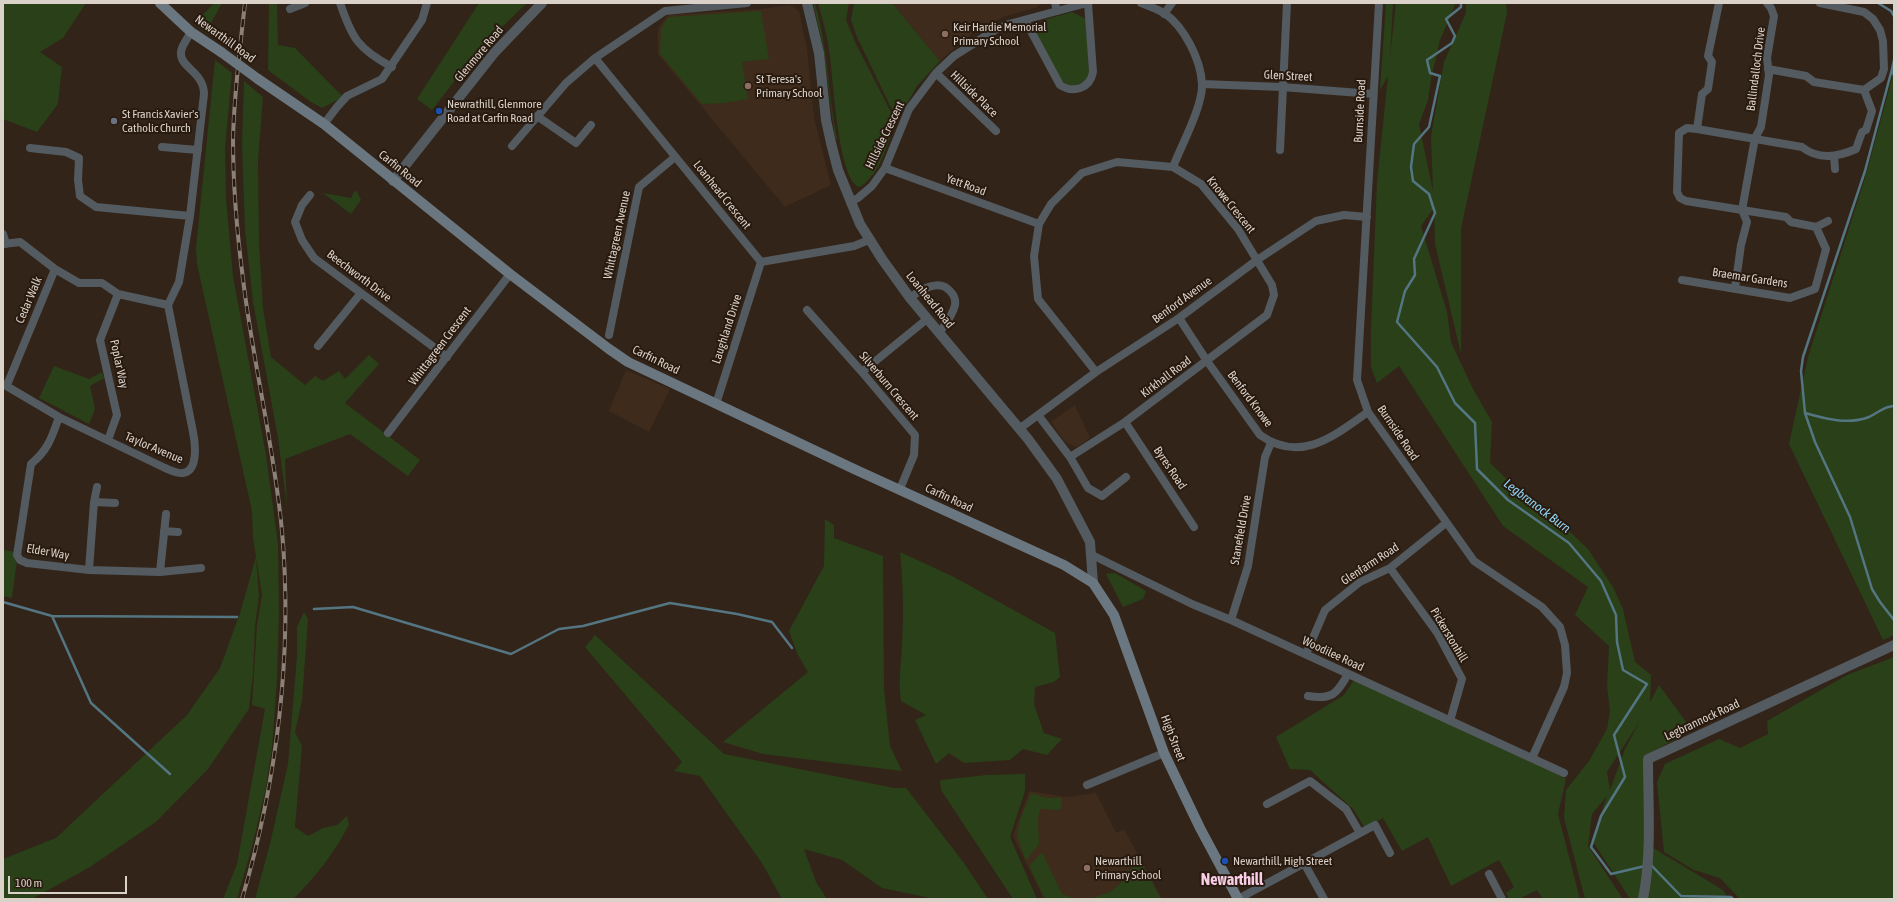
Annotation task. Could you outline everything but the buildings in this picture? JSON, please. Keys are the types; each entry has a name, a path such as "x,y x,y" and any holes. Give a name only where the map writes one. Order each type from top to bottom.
{"main road":[{"name":"Newarthill Road","path":"160,3 191,32 258,79"},
{"name":"Carfin Road","path":"258,79 324,124 510,274 628,362 1064,565 1093,583"},
{"name":"High Street","path":"1093,583 1114,615 1164,753 1200,828 1238,899"}],"street":[{"path":"290,9 305,3"},
{"path":"340,3 349,30 361,47 392,67"},
{"path":"324,124 347,96 382,79 392,67 422,20 428,3"},
{"name":"Glenmore Road","path":"393,181 495,52 542,3"},
{"path":"512,146 566,83 595,58 665,11 747,3"},
{"name":"Loanhead Road","path":"807,3 819,53 826,120 838,170 850,202 869,240 910,298 1044,458 1068,498 1090,542 1093,583"},
{"path":"1025,20 1060,85 1071,90 1079,90 1090,82 1093,72 1088,3"},
{"name":"Hillside Crescent","path":"850,202 858,198 872,186 885,168 909,109 936,73 954,56 994,30 1025,20 1056,7 1088,3"},
{"path":"1142,3 1164,14 1180,29 1194,51 1202,84 1198,106 1173,167"},
{"path":"1164,14 1172,3"},
{"path":"1280,150 1287,3"},
{"name":"Burnside Road","path":"1379,3 1357,380 1368,412 1446,524 1474,561 1542,607 1560,627 1565,645 1567,672 1564,687 1532,758"},
{"path":"1697,129 1702,94 1708,89 1712,62 1708,56 1719,3"},
{"name":"Ballindalloch Drive","path":"1735,288 1746,222 1742,210 1754,138 1761,127 1769,75 1767,58 1774,20 1769,3"},
{"path":"1768,69 1806,76 1814,82 1864,90 1881,78 1884,69 1883,41 1880,30 1873,19 1864,12 1820,3"},
{"path":"3,234 5,244 20,242 55,269 79,283 102,283 118,294 168,305 179,282 190,216 204,88 198,76 187,67 181,54 182,48 191,32"},
{"name":"Loanhead Crescent","path":"595,58 761,262"},
{"name":"Hillside Place","path":"936,73 996,131"},
{"name":"Glen Street","path":"1202,84 1282,87 1373,94"},
{"path":"1828,221 1816,227 1791,222 1786,217 1686,201 1680,198 1677,192 1677,136 1683,129 1697,129 1802,147 1811,155 1834,156 1858,147 1872,111 1864,90"},
{"path":"537,116 576,143 591,125"},
{"path":"162,147 198,150"},
{"path":"30,148 66,152 79,158 78,180 80,196 96,207 190,216"},
{"path":"1834,156 1836,169"},
{"name":"Whittagreen Avenue","path":"609,335 639,187 675,157"},
{"name":"Knowe Crescent","path":"1096,372 1038,299 1034,256 1039,224 1051,204 1082,173 1117,162 1173,167 1201,184 1238,229 1257,260"},
{"name":"Yett Road","path":"885,168 1039,224"},
{"name":"Beechworth Drive","path":"310,195 302,205 294,222 302,240 314,258 447,357"},
{"name":"Benford Avenue","path":"1019,429 1096,372 1179,318 1257,260 1316,221 1344,215 1367,217"},
{"name":"Braemar Gardens","path":"1682,280 1790,298 1815,289 1826,249 1816,227"},
{"path":"761,262 854,246 869,240"},
{"name":"Kirkhall Road","path":"1070,457 1125,422 1267,316 1274,296 1272,285 1257,260"},
{"name":"Laughland Drive","path":"716,404 761,262"},
{"name":"Cedar Walk","path":"5,385 55,269"},
{"name":"Whittagreen Crescent","path":"388,433 510,274"},
{"path":"910,298 929,286 940,285 948,289 954,297 955,304 953,312 939,333"},
{"path":"318,346 361,293"},
{"name":"Poplar Way","path":"108,440 117,415 100,340 118,294"},
{"name":"Taylor Avenue","path":"5,385 60,417 165,468 182,474 187,472 192,465 196,452 194,432 168,305"},
{"name":"Silverburn Crescent","path":"807,310 862,372 915,436 914,455 900,489"},
{"name":"Benford Knowe","path":"1179,318 1207,361 1260,435 1271,443 1304,448 1334,436 1368,412"},
{"path":"862,372 927,319"},
{"path":"1038,415 1070,457 1088,488 1102,496 1126,477"},
{"name":"Elder Way","path":"60,417 49,444 42,454 31,464 17,555 20,560 27,563 89,570 160,572 201,568"},
{"name":"Byres Road","path":"1125,422 1194,527"},
{"name":"Stanefield Drive","path":"1232,620 1248,566 1265,457 1271,443"},
{"path":"89,570 94,502 97,487"},
{"path":"94,502 115,503"},
{"path":"160,572 166,514"},
{"name":"Glenfarm Road","path":"1306,654 1325,610 1360,582 1390,568 1446,524"},
{"path":"164,531 178,532"},
{"name":"Woodilee Road","path":"1092,556 1192,604 1232,620 1564,773"},
{"name":"Pickerstonhill","path":"1390,568 1438,634 1462,679 1450,721"},
{"name":"Legbrannock Road","path":"1643,899 1647,877 1648,859 1648,759 1894,645"},
{"path":"1308,696 1323,699 1340,690 1348,674"},
{"path":"1087,785 1164,753"},
{"path":"1267,804 1310,781 1346,809 1360,833"},
{"path":"1238,899 1375,825 1390,853"},
{"path":"1304,863 1324,899"},
{"path":"1489,874 1502,899"}],"shaded area":[{"name":"Keir Hardie Memorial Primary School","path":"892,3 1040,3 1038,7 1003,17 978,30 964,39 940,61"},
{"name":"St Teresa's Primary School","path":"790,5 799,11 807,49 814,118 831,185 785,207 658,54 658,28 668,15 761,9"},
{"path":"626,370 670,389 649,432 609,411"},
{"path":"1075,405 1090,438 1077,447 1065,442 1051,422"},
{"name":"Newarthill Primary School","path":"1029,791 1066,797 1096,793 1116,833 1124,829 1162,899 1044,899 1013,836"}],"green space":[{"path":"3,3 86,3 63,38 40,52 62,67 58,104 37,132 3,119"},
{"path":"214,3 222,3 210,25 223,35 223,42 197,26 197,21"},
{"path":"269,3 277,3 278,45 295,48 343,97 322,108 311,102 268,70"},
{"path":"479,3 527,3 480,48 432,110 417,99"},
{"path":"813,3 815,3 823,37 837,139 835,139 823,47"},
{"path":"818,3 849,3 846,20 856,44 895,120 886,149 878,166 867,181 860,187 853,181 846,168 838,128 829,50"},
{"path":"854,3 892,3 940,61 917,86 901,114 895,116 857,37 851,20"},
{"path":"1386,3 1393,3 1390,57 1396,3 1456,3 1440,40 1428,100 1419,124 1433,191 1431,136 1444,62 1466,13 1466,3 1506,3 1507,13 1461,229 1461,354 1435,244 1434,208 1421,226 1447,312 1451,342 1473,389 1492,422 1490,463 1511,483 1541,504 1588,549 1613,587 1623,609 1635,662 1651,675 1650,702 1659,685 1692,730 1643,757 1645,843 1723,890 1729,899 1630,899 1592,840 1607,796 1592,814 1588,846 1623,899 1585,899 1564,818 1566,790 1589,761 1607,729 1610,711 1607,686 1609,646 1575,615 1588,587 1503,526 1399,366 1377,383 1371,367 1371,328 1377,182 1388,76 1380,90","holes":["1640,721 1625,749 1610,790 1607,772"]},
{"path":"761,11 769,59 742,62 748,99 724,103 702,104 660,54 661,29 668,17"},
{"path":"1072,12 1086,19 1089,73 1081,83 1070,85 1062,81 1036,34 1044,20"},
{"path":"215,60 232,73 225,148 226,198 233,276 266,455 278,544 279,610 277,679 272,748 265,792 252,847 237,899 223,899 237,864 265,709 252,705 257,625 262,595 253,538 252,511 197,264 196,248"},
{"path":"1894,71 1894,635 1883,640 1789,444 1808,357 1865,178"},
{"path":"244,81 263,97 258,161 259,243 263,308 271,357 305,385 315,376 323,381 339,371 345,379 369,355 379,364 345,403 420,460 408,476 350,434 285,459 287,506 278,438 253,302 245,230 242,143"},
{"path":"357,191 361,200 351,214 323,193 351,198 354,192"},
{"path":"54,366 89,379 102,372 104,378 90,386 95,409 89,424 39,398"},
{"path":"825,519 834,525 834,538 883,556 884,689 890,746 902,771 763,754 723,742 808,672 798,655 789,631 824,566"},
{"path":"3,550 15,552 17,560 12,598 3,596"},
{"path":"900,552 954,577 1055,633 1060,677 1054,682 1035,687 1034,704 1044,733 1062,739 1047,755 1023,749 1010,760 964,763 949,753 936,764 915,720 926,715 901,701 900,679 903,610"},
{"path":"256,557 259,596 255,626 253,673 249,709 208,769 156,822 90,867 32,899 3,899 3,859 56,838 187,715 220,668 240,613"},
{"path":"1115,573 1146,591 1143,599 1123,607 1106,574"},
{"path":"304,612 308,619 302,701 295,732 302,746 295,827 308,836 323,828 337,825 347,816 349,825 324,864 293,899 255,899 270,844 288,764 297,656 297,627"},
{"path":"595,635 724,754 894,788 906,788 964,863 988,899 935,899 882,888 842,860 804,849 816,882 827,899 782,899 762,863 700,776 674,771 682,762 585,647"},
{"path":"1894,657 1894,899 1740,899 1720,878 1694,870 1664,852 1657,782 1665,764 1719,739 1740,748 1768,734 1767,721 1847,675"},
{"path":"1354,680 1536,762 1566,779 1558,814 1580,899 1543,899 1537,890 1519,899 1509,899 1506,893 1514,887 1499,860 1451,886 1428,837 1402,851 1383,818 1365,828 1353,809 1310,770 1290,769 1276,737 1344,695"},
{"path":"1025,774 1025,791 1010,837 1037,899 1013,899 941,790 940,780 987,775"},
{"path":"1031,793 1046,798 1062,798 1060,810 1040,809 1038,820 1039,844 1026,861 1017,836 1020,820"},
{"path":"1042,852 1062,894 1077,899 1045,899 1029,866"},
{"path":"1142,863 1161,899 1090,899 1110,892 1120,884 1127,871"}],"waterway":[{"name":"Legbranock Burn","path":"1461,3 1461,7 1446,19 1455,36 1452,43 1427,60 1430,73 1440,76 1429,127 1414,144 1411,167 1413,181 1429,194 1435,213 1414,259 1415,275 1405,291 1397,322 1437,367 1455,403 1475,423 1477,469 1508,500 1569,543 1601,581 1616,615 1617,642 1623,670 1647,684 1614,735 1625,777 1601,816 1591,847 1611,874 1645,866"},
{"path":"1878,3 1891,11 1894,16"},
{"path":"1894,60 1892,69 1894,76"},
{"path":"1892,69 1865,171 1803,357 1801,371 1805,413 1829,419 1853,421 1869,417 1884,408 1894,406"},
{"path":"1805,413 1815,442 1850,517 1872,589 1894,620"},
{"path":"3,602 52,616 237,617"},
{"path":"314,609 353,607 511,654 559,629 583,626 670,603 737,614 772,622 792,648"},
{"path":"52,616 91,703 170,774"},
{"name":"Legbranock Burn","path":"1651,865 1681,896 1731,897 1733,899"}],"railway":[{"path":"242,899 265,809 273,763 279,717 285,624 285,577 282,531 269,436 247,310 239,244 235,191 233,139 245,3"}],"place":[{"name":"Keir Hardie Memorial Primary School","path":"945,34"},
{"name":"St Teresa's Primary School","path":"748,86"},
{"name":"Newrathill, Glenmore Road at Carfin Road","path":"439,111"},
{"name":"St Francis Xavier's Catholic Church","path":"114,121"},
{"name":"Newarthill, High Street","path":"1225,861"},
{"name":"Newarthill Primary School","path":"1087,868"}],"district":[{"name":"Newarthill","path":"1232,880"}]}
